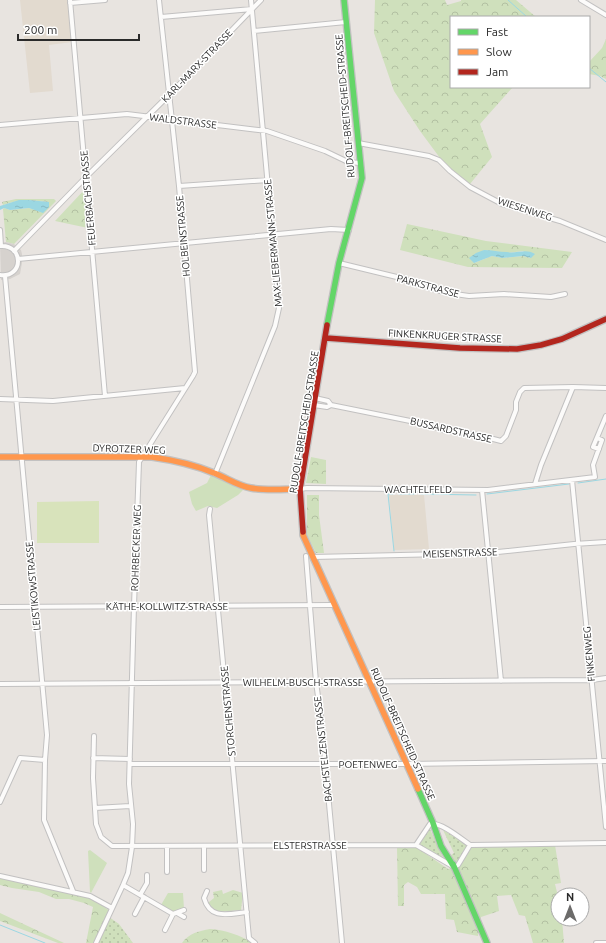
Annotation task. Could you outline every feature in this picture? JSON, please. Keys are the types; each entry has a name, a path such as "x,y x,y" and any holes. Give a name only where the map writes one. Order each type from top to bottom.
{"street":[{"path":"70,2 105,0"},
{"name":"HOLBEINSTRASSE","path":"141,457 193,376 194,372 179,186 160,0"},
{"name":"MAX-LIEBERMANN-STRASSE","path":"216,474 278,317 279,308 279,291 251,0"},
{"name":"KARL-MARX-STRASSE","path":"14,251 261,0"},
{"name":"RUDOLF-BREITSCHEID-STRASSE","path":"344,0 362,172 361,183 339,263 300,489 303,535 433,823 438,828 487,943"},
{"path":"581,0 606,15"},
{"name":"FEUERBACHSTRASSE","path":"70,2 105,396"},
{"path":"161,17 252,9"},
{"path":"254,31 346,22"},
{"name":"WALDSTRASSE","path":"0,125 127,114 263,131 325,151 348,162 360,163"},
{"name":"WIESENWEG","path":"358,143 429,156 439,160 470,187 502,204 560,221 606,240"},
{"path":"179,186 268,180"},
{"path":"18,259 331,229 349,230"},
{"path":"0,230 1,246 6,246 14,251 18,259 18,265 11,274 5,276 0,275"},
{"name":"PARKSTRASSE","path":"339,263 405,279 448,293 469,296 504,294 551,297 565,294"},
{"name":"LEISTIKOWSTRASSE","path":"5,276 47,734 44,820 73,891"},
{"name":"FINKENKRUGER STRASSE","path":"326,338 460,348 517,349 551,342 606,319"},
{"path":"535,484 541,465 573,387"},
{"path":"0,399 53,401 185,388"},
{"name":"BUSSARDSTRASSE","path":"314,405 327,407 331,405 430,425 442,430 478,435 501,441 506,436 516,410 516,402 520,392 524,388 606,388"},
{"name":"BUSSARDSTRASSE","path":"315,398 328,401 331,405"},
{"name":"WACHTELFELD","path":"300,489 482,490 595,477 593,465 602,440 597,438 606,416"},
{"name":"DYROTZER WEG","path":"0,457 141,457 168,459 182,462 216,474 236,485 247,488 300,489"},
{"name":"ROHRBECKER WEG","path":"96,943 128,873 132,847 133,824 129,784 131,683 139,462 141,457"},
{"name":"FINKENWEG","path":"572,480 606,827"},
{"path":"482,490 501,681"},
{"name":"STORCHENSTRASSE","path":"210,509 209,515 217,606 246,912 249,938 253,942"},
{"name":"MEISENSTRASSE","path":"314,557 488,553 606,542"},
{"name":"BACHSTELZENSTRASSE","path":"306,556 316,682 321,718 342,943"},
{"name":"KÄTHE-KOLLWITZ-STRASSE","path":"0,607 334,605"},
{"name":"WILHELM-BUSCH-STRASSE","path":"0,684 501,681 592,680 606,678"},
{"name":"ELSTERSTRASSE","path":"94,736 93,758 96,824 98,831 107,842 115,846 416,845"},
{"path":"0,802 20,758 45,760"},
{"path":"93,758 130,762"},
{"name":"POETENWEG","path":"130,762 232,764 406,764 606,761"},
{"path":"95,808 130,806"},
{"path":"470,845 458,865 454,866 416,845 430,824 433,823 439,825 470,845 606,843"},
{"path":"166,872 167,846"},
{"path":"204,846 204,870"},
{"path":"135,914 147,883 147,875"},
{"path":"0,876 90,896 111,909"},
{"path":"123,885 175,914 184,917"},
{"path":"207,891 204,898 208,908 212,911 221,915 246,912"},
{"path":"165,930 175,914 184,910"},
{"path":"596,943 606,943"}],"shaded area":[{"path":"20,0 69,0 72,42 49,45 53,91 30,93"},
{"path":"6,242 14,244 21,250 22,263 20,274 10,279 1,280 0,243"},
{"path":"389,495 424,495 429,549 394,550"}],"green space":[{"path":"375,0 445,0 447,5 461,0 516,0 535,16 450,16 450,88 512,88 480,124 492,157 470,184 440,158 420,131 394,91 374,33"},
{"path":"606,39 606,79 590,74 590,61 602,48"},
{"path":"86,188 88,228 55,221"},
{"path":"16,199 54,199 56,201 14,244 6,242 3,209 10,210 29,208 43,212 49,202 25,200 3,205 2,202"},
{"path":"407,224 486,241 572,252 562,268 468,267 400,250","holes":["484,250 508,253 523,251 531,258 523,256 502,258 492,256 474,263"]},
{"path":"311,457 326,460 326,484 306,483"},
{"path":"211,475 243,490 238,495 217,508 208,506 196,511 192,504 189,492 207,483"},
{"path":"307,495 319,495 319,515 324,553 316,553 307,535"},
{"path":"99,501 99,543 37,543 37,502"},
{"path":"429,827 444,860 417,845"},
{"path":"443,830 468,845 455,864 451,855 454,853"},
{"path":"555,845 561,883 555,884 556,887 550,887 550,927 563,927 564,943 533,943 525,916 519,915 511,895 497,896 499,911 481,917 478,936 457,932 454,920 446,919 445,894 421,894 417,887 408,882 404,885 404,906 398,906 397,847 416,847 448,869 460,865 472,847"},
{"path":"90,850 107,863 91,893 88,851"},
{"path":"0,878 90,897 110,911 97,943 86,943 93,907 69,899 56,899 39,892 0,885"},
{"path":"222,890 223,894 233,890 243,893 241,910 218,912 208,907 209,902 214,898 213,892"},
{"path":"168,893 183,893 184,909 174,912 161,905"},
{"path":"0,913 64,943 58,943 0,921"},
{"path":"109,917 119,924 133,943 97,943"},
{"path":"210,929 232,933 253,943 182,943 191,935"}],"water":[{"path":"19,200 49,202 49,207 43,213 29,208 10,210 4,208 0,210 0,206"},
{"path":"484,250 510,252 528,251 535,254 531,258 523,256 502,258 492,256 474,263 469,258"}],"waterway":[{"path":"508,0 526,16"},
{"path":"590,69 606,82"},
{"path":"578,483 606,479"},
{"path":"487,494 569,484"},
{"path":"393,494 388,494 394,551"},
{"path":"399,494 414,494"},
{"path":"421,494 476,495"},
{"path":"0,925 45,943"}],"traffic: fast":[{"path":"327,325 339,263 362,178 344,0"},
{"path":"418,789 441,846 454,867"},
{"path":"453,864 487,943"}],"traffic: slow":[{"path":"0,457 152,457 176,461 199,468 246,487 276,490 300,489"},
{"path":"303,532 303,535 418,789"}],"traffic: jam":[{"path":"326,338 460,348 517,349 541,345 562,339 606,319"},
{"path":"303,532 300,489 327,325"}]}
